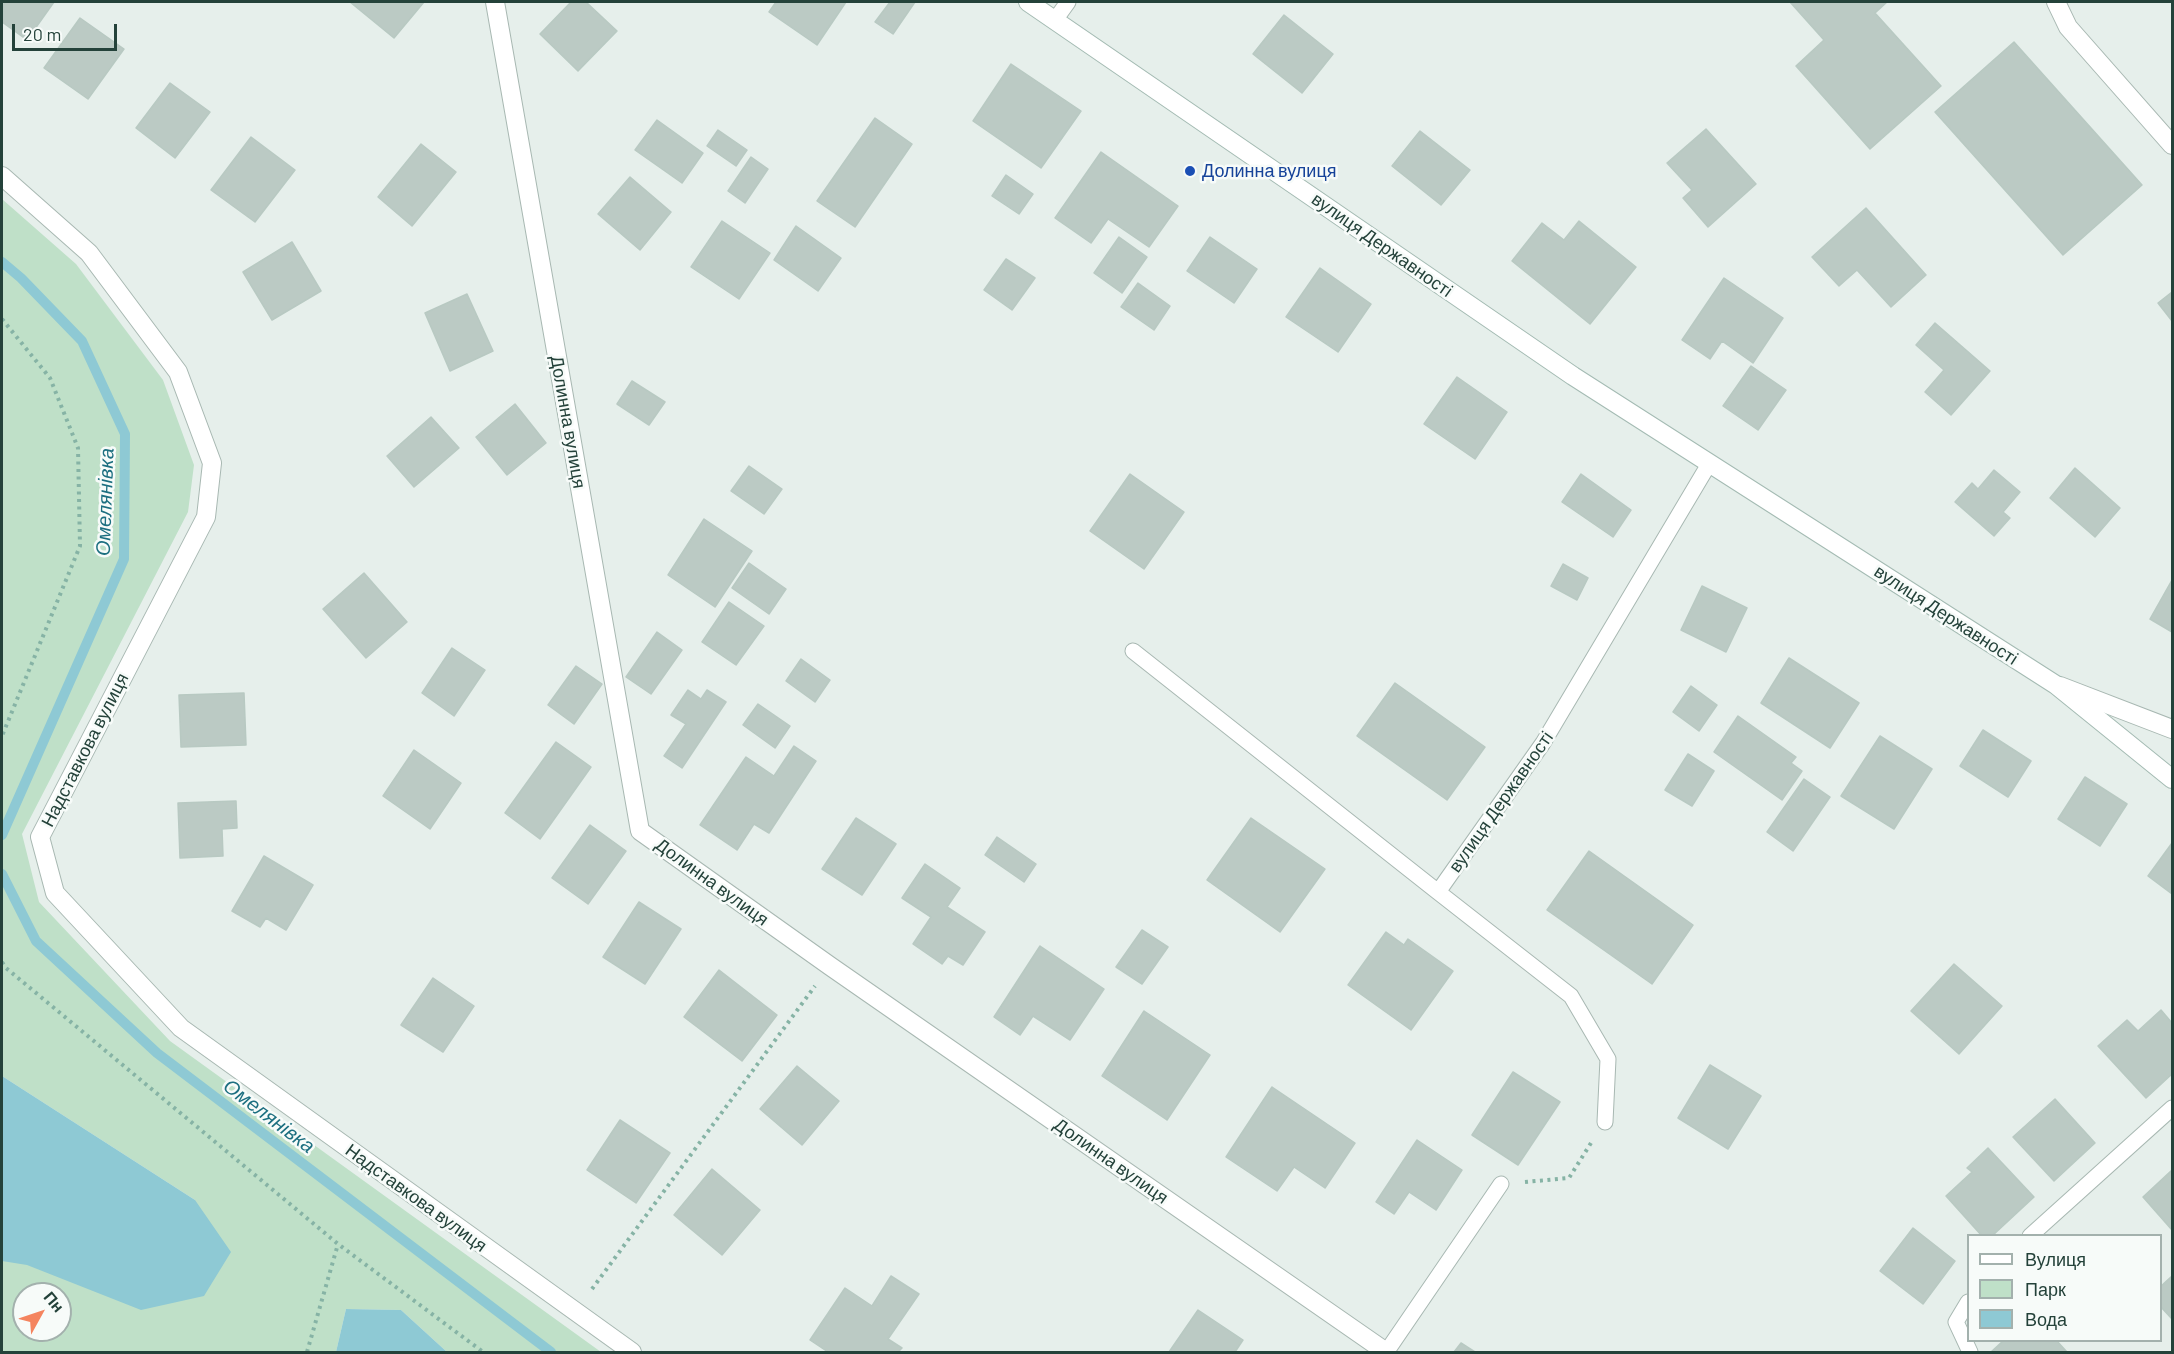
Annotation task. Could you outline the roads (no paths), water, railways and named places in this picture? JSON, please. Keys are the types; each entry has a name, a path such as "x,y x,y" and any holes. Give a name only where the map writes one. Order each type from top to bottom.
{"street":[{"name":"Долинна вулиця","path":"495,2 640,831 830,966 1386,1352"},
{"name":"вулиця Державності","path":"1028,2 1573,376 2056,685 2172,779"},
{"path":"2056,2 2068,27 2172,145"},
{"name":"Надставкова вулиця","path":"2,176 89,253 178,372 212,463 206,517 40,837 55,893 181,1028 632,1353"},
{"path":"2056,685 2172,729"}],"lane":[{"path":"1055,20 1068,2"},
{"name":"вулиця Державності","path":"1438,892 1543,742 1709,464"},
{"name":"вулиця Державності","path":"1133,651 1571,996 1608,1059 1605,1122"},
{"path":"2032,1234 2172,1108"},
{"path":"1386,1352 1501,1184"},
{"path":"1967,1304 1956,1322 1970,1353"}],"water":[{"path":"2,1076 195,1200 231,1252 204,1296 141,1310 27,1265 2,1261"},
{"path":"346,1309 401,1310 447,1352 336,1352"}],"waterway":[{"name":"Омелянівка","path":"2,262 21,278 82,341 125,434 124,559 2,835"},
{"name":"Омелянівка","path":"2,874 36,941 157,1053 551,1352"}],"place":[{"name":"Долинна вулиця","path":"1190,171"}]}
